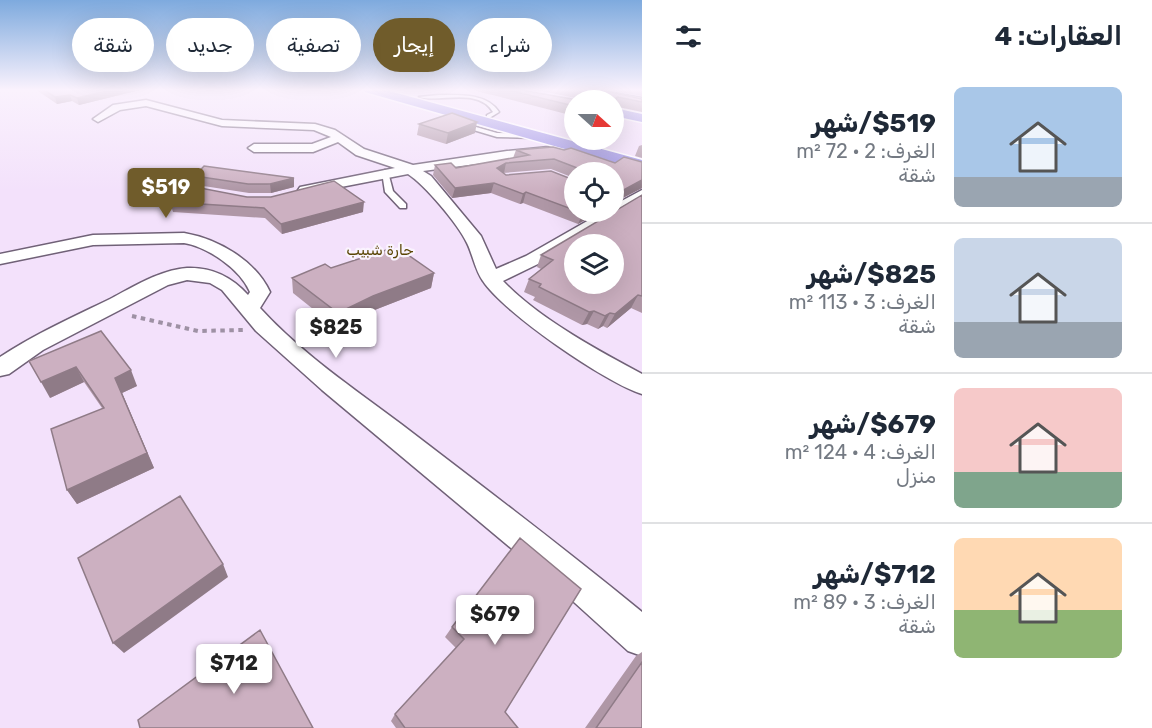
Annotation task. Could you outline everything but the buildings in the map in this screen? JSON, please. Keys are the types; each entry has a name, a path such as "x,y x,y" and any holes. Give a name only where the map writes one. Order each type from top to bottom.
{"highway":[{"path":"490,123 538,136 564,140"},
{"path":"512,123 564,138"},
{"path":"598,150 642,166"},
{"path":"611,150 642,157"}],"street":[{"path":"222,123 324,129 360,152 409,168 426,179 474,240 491,279 516,303 589,356 642,385"},
{"path":"254,148 313,148 339,138"},
{"path":"292,194 385,172 564,144"},
{"path":"624,203 642,194"},
{"path":"491,279 532,260 592,222"},
{"path":"0,259 93,240 169,237 194,239 232,260 255,281 260,292 257,317"},
{"path":"0,368 35,345 161,281 187,274 209,275 221,280 257,317 331,384 566,572 642,637"}],"lane":[{"path":"385,172 385,186 389,195 403,206"}],"path":[{"path":"107,309 156,323 198,331 238,331 257,317"}],"district":[{"name":"حارة شبيب","path":"380,250"}]}
